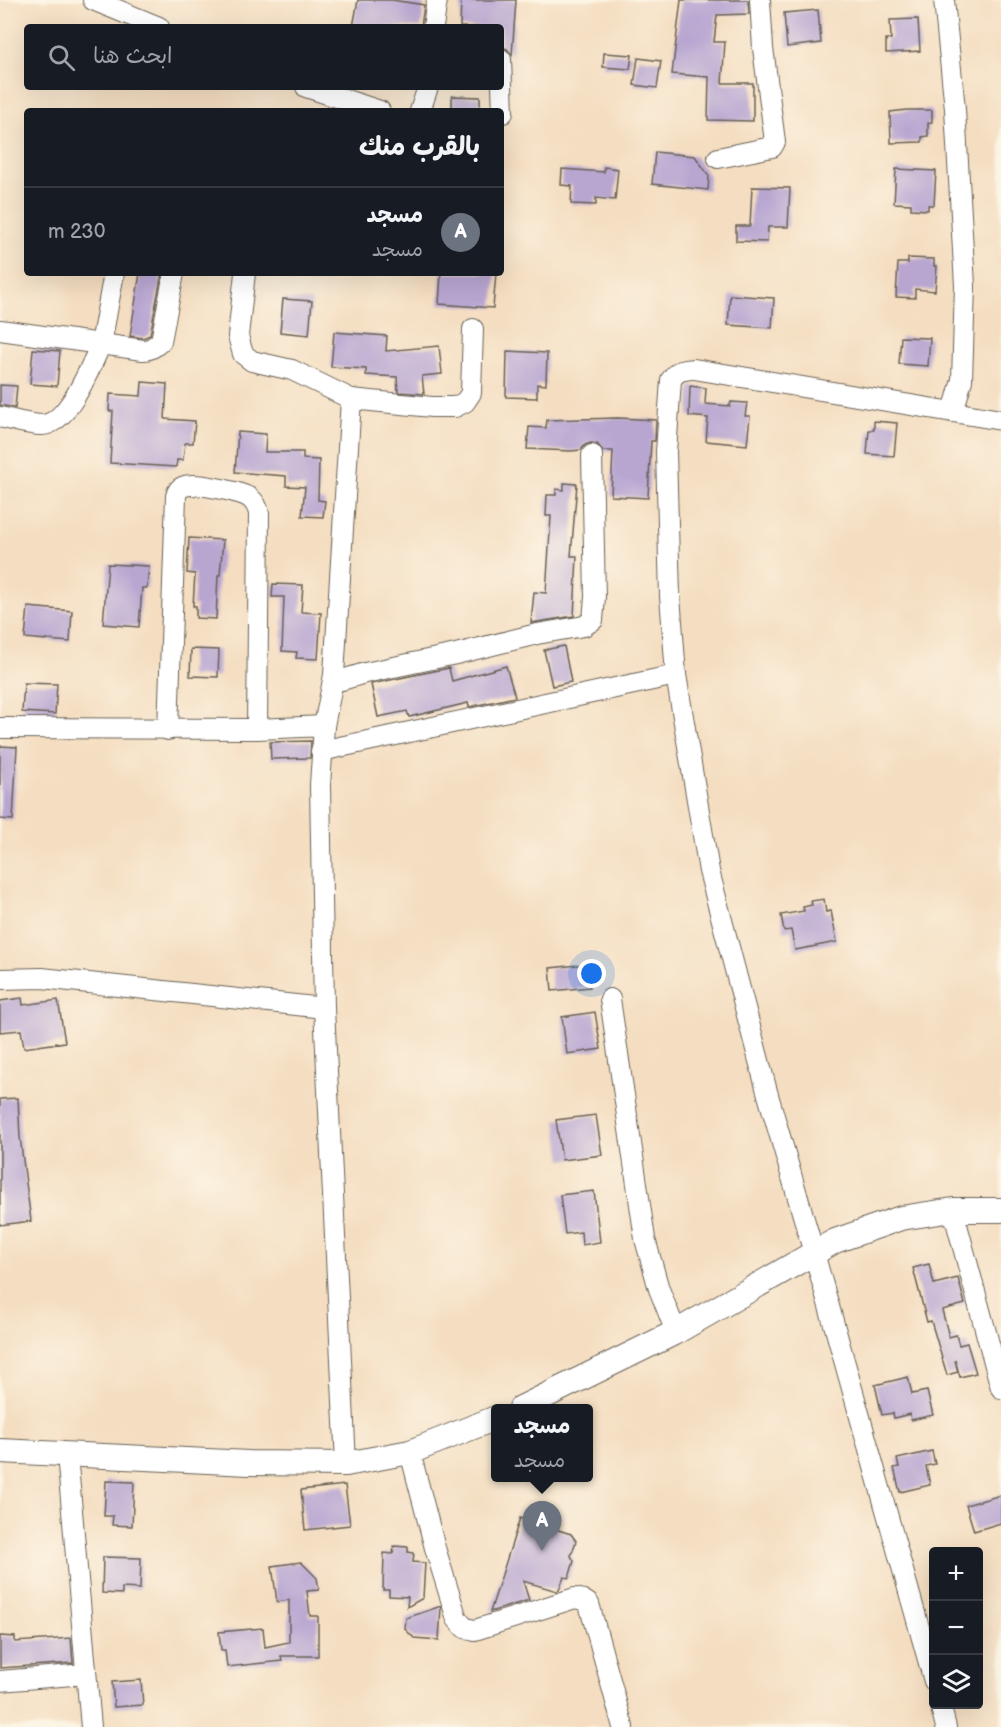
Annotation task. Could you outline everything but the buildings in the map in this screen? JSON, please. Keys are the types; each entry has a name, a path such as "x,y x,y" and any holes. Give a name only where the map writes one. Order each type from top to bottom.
{"main road":[{"path":"529,1404 676,1332 835,1241 902,1218 953,1210 1001,1210"},
{"path":"0,1451 249,1463 346,1464 410,1452 491,1420"}],"street":[{"path":"93,0 152,24"},
{"path":"433,24 437,0"},
{"path":"718,158 772,147 775,142 763,48 760,0"},
{"path":"944,0 955,109 965,286 962,380 953,412"},
{"path":"315,90 371,108"},
{"path":"421,108 427,90"},
{"path":"502,90 503,108"},
{"path":"0,417 43,425 55,421 84,382 100,344 113,276"},
{"path":"0,330 150,350 161,340 173,276"},
{"path":"245,276 238,336 243,354 252,361 292,370 351,399 432,407 455,407 465,402 471,393 473,330"},
{"path":"929,1667 768,1095 709,871 676,675 670,596 666,452 671,380 675,373 681,370 694,369 1001,420"},
{"path":"346,1464 324,1008 320,784 324,726 334,675 351,399"},
{"path":"334,675 342,680 537,634 584,626 593,620 595,597 592,455"},
{"path":"168,730 176,496 177,490 183,486 193,485 243,494 252,500 259,514 258,729"},
{"path":"321,751 676,675"},
{"path":"0,728 168,730 324,726"},
{"path":"0,979 42,978 324,1008"},
{"path":"610,999 645,1239 659,1289 676,1332"},
{"path":"953,1210 1001,1388"},
{"path":"410,1452 435,1548 457,1619 465,1628 475,1630 575,1598 583,1600 589,1604 623,1727"},
{"path":"67,1454 91,1727"},
{"path":"0,1681 85,1674"},
{"path":"941,1709 946,1727"}],"place":[{"name":"مسجد","path":"542,1551"}]}
